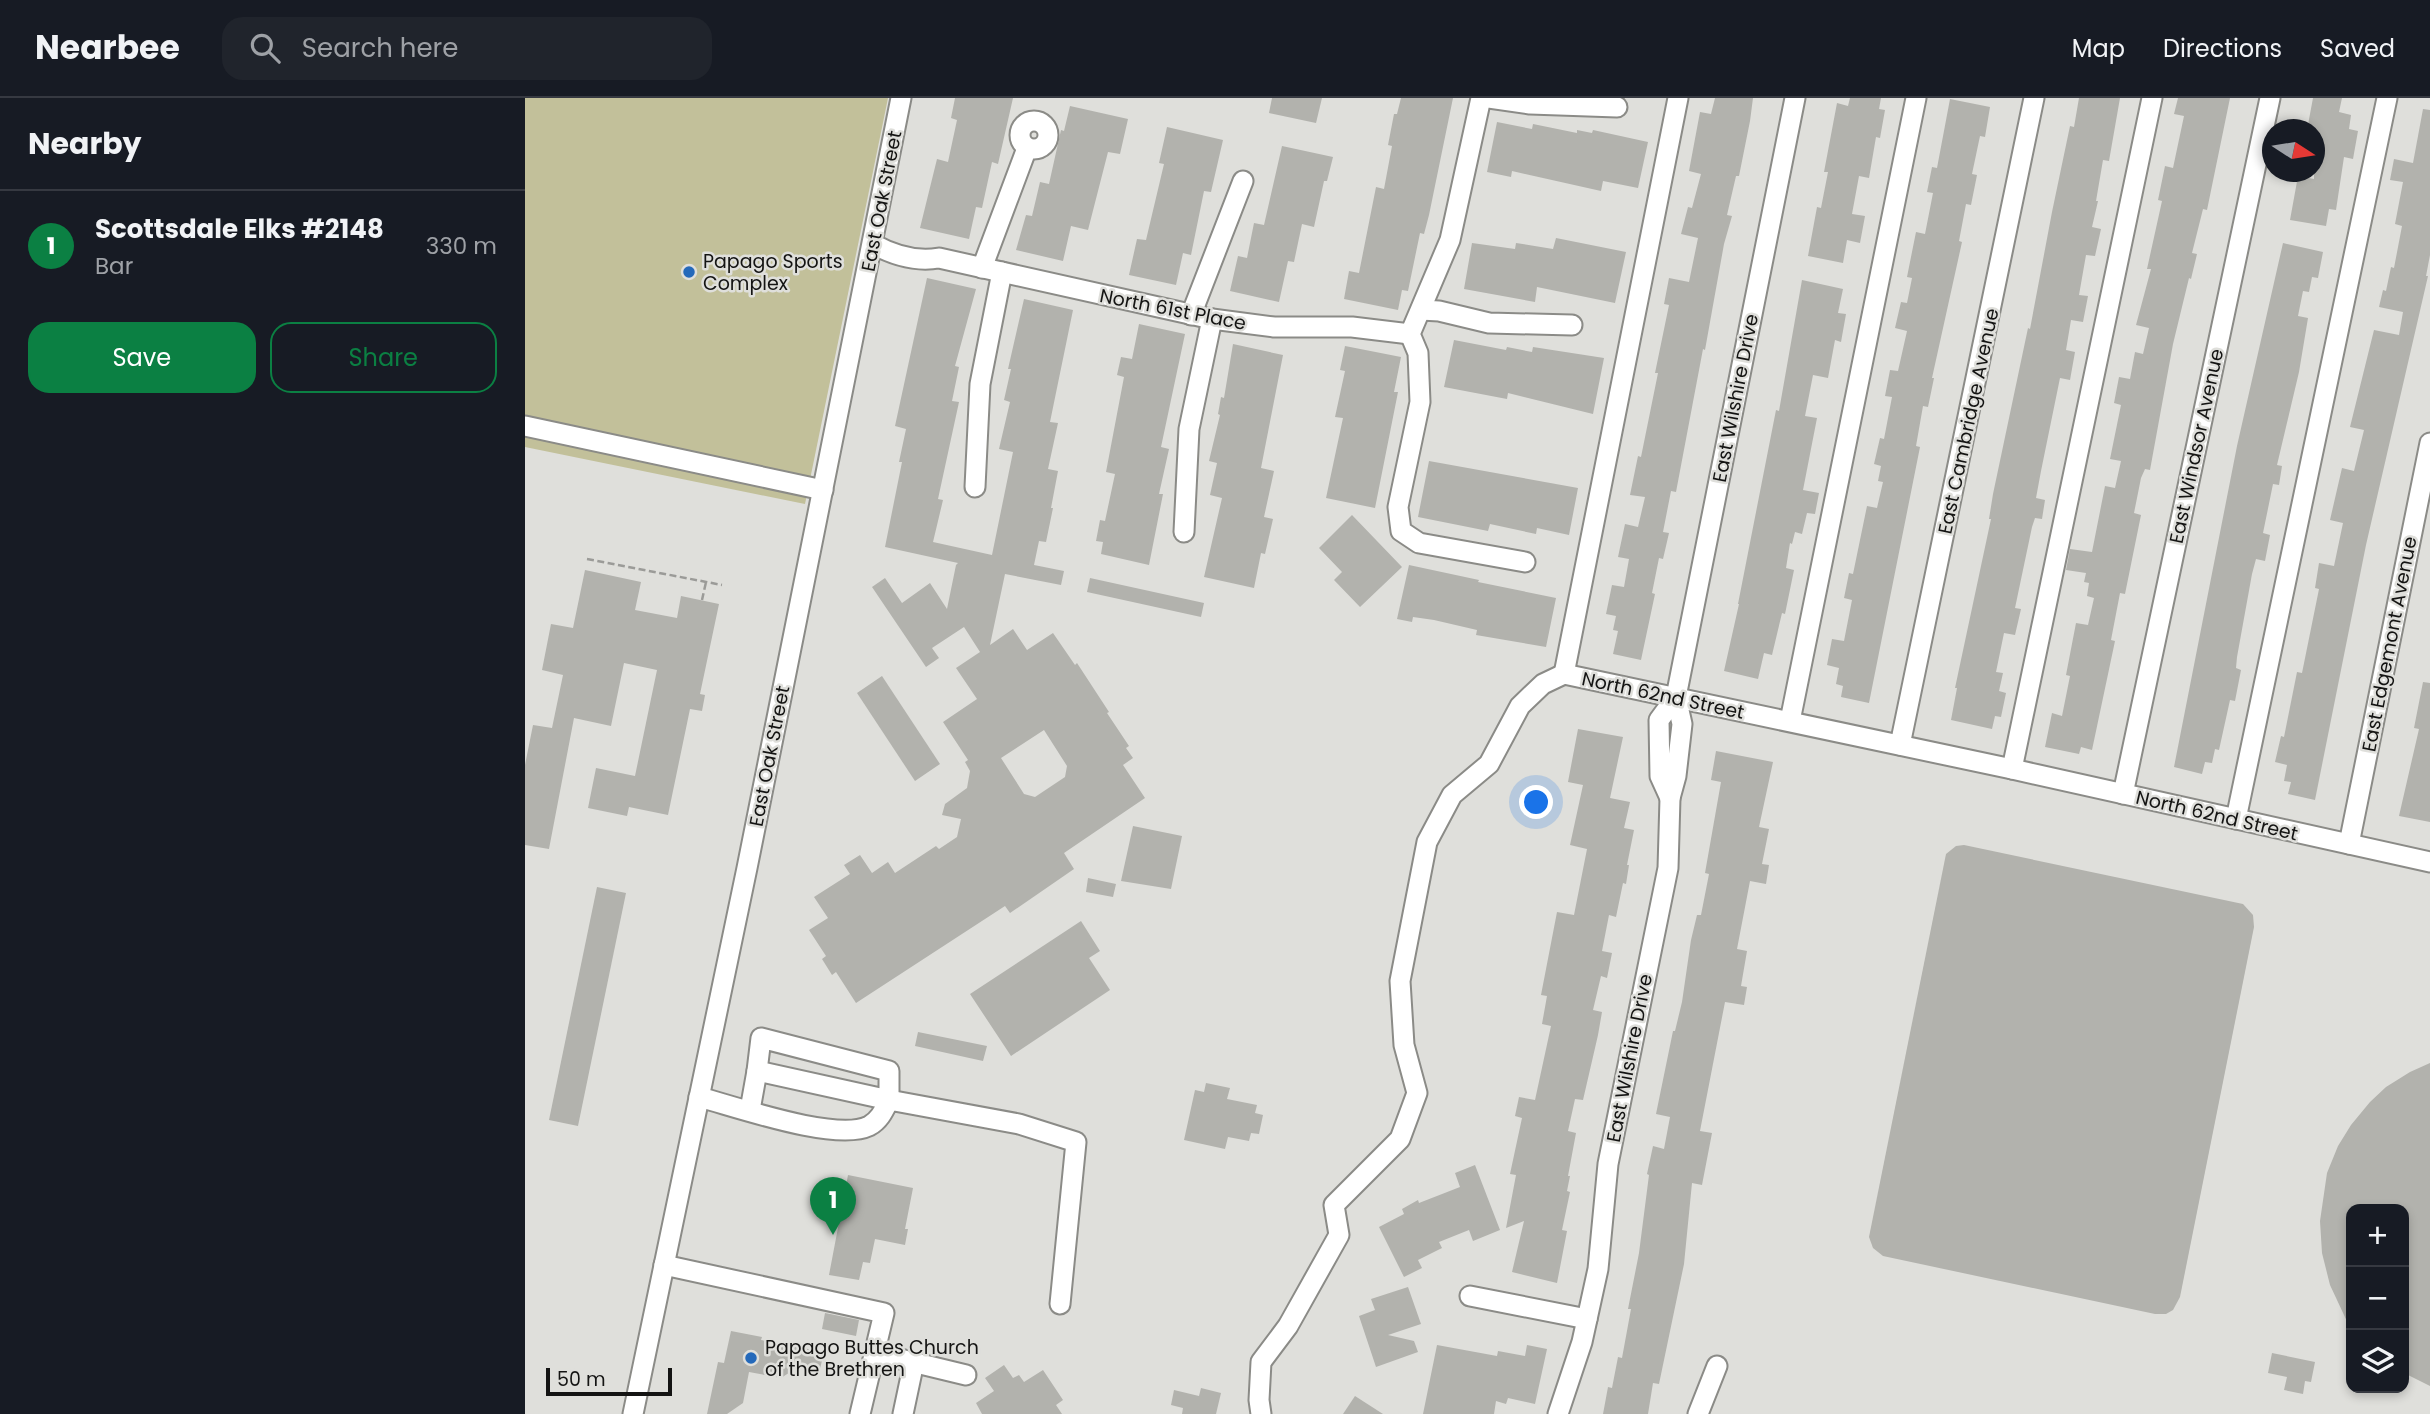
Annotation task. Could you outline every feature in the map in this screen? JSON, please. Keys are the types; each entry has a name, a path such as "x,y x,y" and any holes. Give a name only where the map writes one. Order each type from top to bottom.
{"street":[{"name":"East Oak Street","path":"633,1414 901,98"},
{"path":"1481,98 1450,240 1410,334 1417,353 1420,402 1398,507 1401,531 1419,543 1525,562"},
{"path":"1489,98 1530,104 1617,107"},
{"path":"1564,674 1678,98"},
{"name":"East Wilshire Drive","path":"1559,1414 1582,1342 1602,1246 1608,1164 1668,868 1670,798 1660,776 1659,720 1676,697 1795,98"},
{"path":"1790,721 1916,98"},
{"name":"East Cambridge Avenue","path":"1901,745 2033,98"},
{"path":"2012,769 2152,98"},
{"name":"East Windsor Avenue","path":"2123,794 2270,98"},
{"path":"2236,819 2387,98"},
{"path":"982,268 1027,148"},
{"path":"1191,315 1243,181"},
{"name":"North 61st Place","path":"873,244 889,253 925,261 939,258 1212,319 1274,327 1342,327 1410,334"},
{"path":"975,488 980,384 1002,272"},
{"path":"1421,310 1439,311 1489,323 1572,325"},
{"path":"1184,532 1189,429 1212,319"},
{"path":"525,426 823,490"},
{"name":"East Edgemont Avenue","path":"2349,844 2430,443"},
{"name":"North 62nd Street","path":"1261,1414 1261,1362 1288,1326 1339,1235 1334,1205 1400,1139 1417,1093 1404,1045 1400,981 1427,842 1451,794 1489,764 1520,706 1543,684 1564,674 2012,769 2430,862"},
{"path":"699,1097 750,1110 842,1131 871,1125 882,1115 889,1100 889,1071 761,1038 750,1110"},
{"path":"757,1071 889,1100 1020,1124 1076,1142 1060,1304"},
{"path":"664,1265 884,1312 860,1414"},
{"path":"1470,1296 1587,1318"},
{"path":"875,1353 966,1374"},
{"path":"903,1414 914,1363"},
{"path":"1698,1414 1717,1366"}],"path":[{"path":"587,559 722,585"},
{"path":"702,600 706,582"}],"shaded area":[{"name":"Papago Sports Complex","path":"525,98 888,98 805,504 525,447"}],"building":[{"path":"955,98 1013,98 998,164 992,162 982,208 976,207 969,239 920,228 937,159 948,162 957,120 951,118"},
{"path":"1272,98 1322,98 1316,123 1269,113"},
{"path":"1401,98 1453,98 1429,215 1424,234 1420,233 1408,291 1402,290 1398,310 1344,299 1349,271 1359,273 1376,187 1384,189 1392,146 1388,145 1394,114 1397,114"},
{"path":"1715,98 1753,98 1739,176 1736,176 1727,215 1732,216 1724,244 1676,492 1671,491 1663,532 1669,533 1663,559 1659,558 1652,593 1655,594 1641,660 1613,654 1618,631 1613,630 1616,616 1606,614 1612,585 1624,587 1629,559 1618,557 1625,524 1638,527 1645,497 1630,495 1638,456 1641,457 1658,373 1655,373 1669,305 1664,304 1669,278 1689,282 1698,238 1681,234 1688,207 1692,208 1701,174 1689,171 1700,112 1711,114"},
{"path":"1850,98 1881,98 1879,109 1885,110 1880,138 1876,137 1869,178 1859,176 1852,214 1865,216 1860,243 1847,240 1843,263 1808,256 1817,207 1821,208 1828,172 1824,172 1837,103 1848,106"},
{"path":"2079,98 2120,98 2109,161 2103,160 2092,227 2101,229 2095,256 2086,255 2079,295 2088,296 2083,322 2071,320 2066,350 2075,352 2070,380 2060,378 2036,498 2045,500 2042,519 2035,518 2032,527 2015,608 2021,609 2015,635 2004,633 1996,672 2003,673 1999,691 2006,693 2001,717 1995,716 1992,729 1951,720 1955,688 2070,126 2074,127"},
{"path":"2178,98 2230,98 2207,210 2203,209 2192,253 2197,254 2173,344 2150,470 2145,469 2141,478 2134,513 2141,515 2125,594 2120,593 2111,640 2115,641 2092,750 2081,747 2079,754 2045,747 2052,713 2062,716 2070,676 2066,675 2076,623 2088,625 2094,598 2087,596 2089,583 2084,582 2086,573 2066,570 2070,549 2092,552 2105,486 2115,488 2121,461 2110,459 2121,405 2114,403 2119,377 2130,379 2135,352 2143,354 2149,328 2136,325 2151,269 2147,269 2162,201 2158,200 2165,166 2173,168 2184,116 2174,114"},
{"path":"2313,98 2342,98 2339,112 2351,115 2349,129 2358,131 2353,159 2344,157 2336,210 2329,209 2326,226 2290,220 2297,182 2325,182 2325,119 2309,119"},
{"path":"1950,99 1990,107 1985,137 1980,136 1972,174 1977,175 1971,205 1966,204 1959,241 1962,242 1928,407 1923,406 1916,446 1920,447 1869,703 1841,697 1843,686 1836,684 1839,668 1827,665 1832,639 1844,641 1852,600 1844,598 1849,573 1853,574 1867,506 1877,508 1883,482 1878,481 1881,466 1874,464 1880,438 1884,439 1892,397 1885,396 1890,370 1898,371 1907,331 1895,328 1901,302 1907,303 1912,278 1907,277 1916,232 1925,234 1933,193 1927,192 1932,167 1937,168"},
{"path":"1070,106 1128,119 1120,154 1108,152 1088,230 1071,226 1063,261 1016,250 1026,215 1032,216 1040,182 1049,184 1061,130 1064,131"},
{"path":"2423,109 2430,110 2428,276 2366,545 2315,800 2288,794 2291,782 2284,781 2287,765 2275,762 2281,736 2284,737 2297,672 2302,673 2319,589 2315,588 2319,563 2334,566 2343,523 2330,520 2342,468 2354,471 2364,430 2350,427 2374,330 2399,335 2403,312 2379,307 2383,290 2386,291 2391,267 2394,268 2402,226 2395,224 2403,182 2390,180 2394,159 2413,163"},
{"path":"1497,122 1532,129 1533,124 1577,133 1577,130 1592,133 1593,130 1648,142 1638,188 1603,181 1601,191 1512,171 1511,177 1487,172"},
{"path":"1167,127 1223,140 1211,192 1204,191 1191,255 1183,253 1176,285 1129,275 1137,239 1146,240 1164,164 1159,163"},
{"path":"1282,146 1333,157 1327,181 1324,181 1314,227 1302,224 1294,262 1288,261 1279,302 1230,291 1238,256 1247,258 1254,223 1264,225"},
{"path":"1556,238 1626,252 1615,303 1537,287 1535,302 1464,289 1472,243 1515,249 1516,243 1553,249"},
{"path":"2283,243 2323,252 2318,278 2312,277 2309,292 2303,291 2298,316 2308,318 2299,372 2277,465 2282,466 2279,485 2273,484 2263,533 2270,535 2265,561 2256,559 2252,574 2237,657 2236,668 2241,670 2235,701 2230,700 2219,750 2215,749 2212,763 2205,762 2202,774 2174,767 2237,446"},
{"path":"927,278 976,289 955,366 959,367 952,401 959,402 938,499 943,500 933,542 992,555 1013,452 999,449 1010,402 1004,400 1011,369 1008,369 1024,299 1073,310 1050,422 1058,423 1048,469 1058,471 1053,508 1046,542 1039,541 1034,565 1064,571 1061,585 1005,574 990,645 1013,629 1027,650 1053,633 1075,665 1077,663 1129,746 1126,748 1133,758 1123,765 1145,798 1064,853 1074,869 1010,913 1005,906 856,1003 836,972 832,975 822,959 826,956 809,930 828,918 814,897 850,874 844,865 860,855 872,873 888,862 895,873 936,846 939,849 957,837 961,819 942,815 945,804 967,788 970,771 965,762 968,760 943,722 977,699 956,668 980,652 964,627 932,648 939,658 926,667 872,587 885,578 902,603 930,583 947,609 958,563 885,547 906,429 895,426","holes":["1044,730 1067,766 1065,777 1035,797 1024,794 1001,758"]},
{"path":"1802,280 1843,289 1838,313 1846,314 1841,342 1835,340 1828,378 1813,375 1805,416 1817,418 1803,490 1819,493 1815,514 1807,513 1802,534 1795,532 1792,544 1790,543 1786,568 1794,570 1785,614 1782,613 1772,655 1764,653 1758,679 1724,671 1776,410 1779,411"},
{"path":"1139,324 1185,334 1161,447 1169,449 1159,494 1163,494 1149,565 1101,554 1103,542 1096,541 1100,520 1105,521 1115,474 1106,472 1124,377 1117,375 1121,357 1132,359"},
{"path":"1454,340 1506,350 1507,347 1532,352 1533,347 1604,358 1593,414 1508,393 1507,399 1444,387"},
{"path":"1233,344 1283,355 1261,468 1274,471 1264,517 1273,519 1265,554 1261,553 1254,588 1204,577 1222,498 1210,495 1217,463 1209,461"},
{"path":"1345,346 1401,357 1394,392 1398,392 1375,508 1326,498 1343,418 1335,417 1345,371 1340,370"},
{"path":"1429,461 1578,488 1569,535 1537,528 1536,534 1490,524 1488,531 1418,517"},
{"path":"1352,515 1402,567 1360,607 1334,580 1342,572 1319,548"},
{"path":"1409,565 1556,598 1546,647 1476,635 1477,630 1434,620 1413,617 1412,622 1397,619"},
{"path":"585,570 641,582 635,610 677,618 681,596 719,604 700,694 705,695 702,711 690,709 668,815 629,807 627,816 588,808 596,768 635,776 657,670 624,663 611,726 574,718 549,849 525,845 525,765 533,725 552,728 563,675 542,670 551,624 573,628"},
{"path":"1090,578 1204,603 1201,617 1087,592"},
{"path":"882,676 940,764 915,781 857,693"},
{"path":"2423,682 2430,683 2430,822 2399,816 2419,729 2414,728"},
{"path":"1578,729 1623,737 1610,798 1630,802 1624,828 1634,830 1626,884 1623,883 1616,917 1609,915 1602,951 1612,953 1607,978 1601,976 1593,1010 1602,1012 1598,1035 1583,1100 1575,1099 1568,1131 1576,1133 1568,1176 1567,1191 1570,1192 1562,1230 1567,1231 1557,1283 1512,1272 1524,1221 1506,1228 1516,1175 1510,1174 1522,1118 1515,1116 1519,1097 1535,1100 1551,1026 1542,1024 1547,996 1541,995 1557,912 1574,915 1587,849 1570,845 1583,785 1568,782"},
{"path":"1716,751 1773,762 1759,827 1769,829 1762,864 1769,865 1766,884 1750,881 1737,949 1747,951 1741,986 1747,987 1744,1005 1725,1002 1700,1131 1712,1133 1702,1185 1692,1183 1684,1264 1659,1384 1653,1383 1648,1414 1603,1414 1618,1357 1622,1358 1653,1146 1664,1149 1670,1117 1656,1114 1673,1031 1682,1002 1691,940 1697,915 1701,915 1709,874 1705,873 1721,782 1711,780"},
{"path":"1133,826 1182,836 1171,889 1121,881"},
{"path":"1964,845 2243,904 2253,915 2254,927 2180,1297 2173,1310 2166,1314 2155,1314 1883,1256 1873,1248 1869,1237 1946,854 1956,846"},
{"path":"1088,878 1116,884 1113,897 1086,892"},
{"path":"597,887 626,893 578,1126 549,1120"},
{"path":"1081,921 1100,951 1089,958 1110,990 1011,1056 970,994"},
{"path":"918,1032 987,1046 983,1061 915,1046"},
{"path":"2430,1063 2430,1386 2409,1376 2409,1204 2346,1204 2346,1319 2330,1285 2322,1253 2320,1221 2327,1173 2338,1146 2370,1102 2386,1087"},
{"path":"1206,1083 1230,1088 1227,1099 1257,1105 1255,1113 1263,1115 1259,1134 1251,1133 1249,1141 1228,1137 1225,1149 1184,1140 1195,1090 1204,1092"},
{"path":"1475,1165 1500,1230 1473,1241 1469,1230 1439,1242 1442,1248 1418,1260 1422,1268 1404,1277 1379,1227 1404,1214 1402,1209 1418,1200 1419,1203 1460,1187 1455,1173"},
{"path":"848,1175 913,1188 905,1229 908,1229 905,1245 875,1239 870,1263 863,1262 859,1280 829,1275"},
{"path":"1408,1287 1421,1324 1388,1335 1414,1341 1418,1352 1376,1367 1359,1316 1375,1310 1371,1299"},
{"path":"825,1313 859,1320 856,1336 822,1329"},
{"path":"731,1331 762,1337 761,1340 824,1352 820,1369 801,1365 781,1378 749,1372 743,1403 727,1414 707,1414 718,1362 724,1363"},
{"path":"1437,1345 1497,1356 1498,1351 1525,1356 1527,1345 1547,1349 1535,1404 1508,1398 1506,1404 1496,1401 1494,1414 1423,1414"},
{"path":"2272,1353 2315,1362 2311,1382 2305,1381 2303,1394 2284,1390 2287,1377 2268,1373"},
{"path":"1004,1365 1013,1378 1019,1375 1024,1382 1043,1370 1063,1400 1056,1405 1062,1414 982,1414 976,1403 994,1391 985,1378"},
{"path":"1201,1388 1221,1393 1216,1414 1182,1414 1183,1408 1171,1405 1174,1390 1199,1396"},
{"path":"1355,1396 1383,1414 1343,1414"}],"place":[{"name":"Papago Sports Complex","path":"689,272"},
{"name":"Scottsdale Elks #2148","path":"833,1235"},
{"name":"Papago Buttes Church of the Brethren","path":"751,1358"}]}
